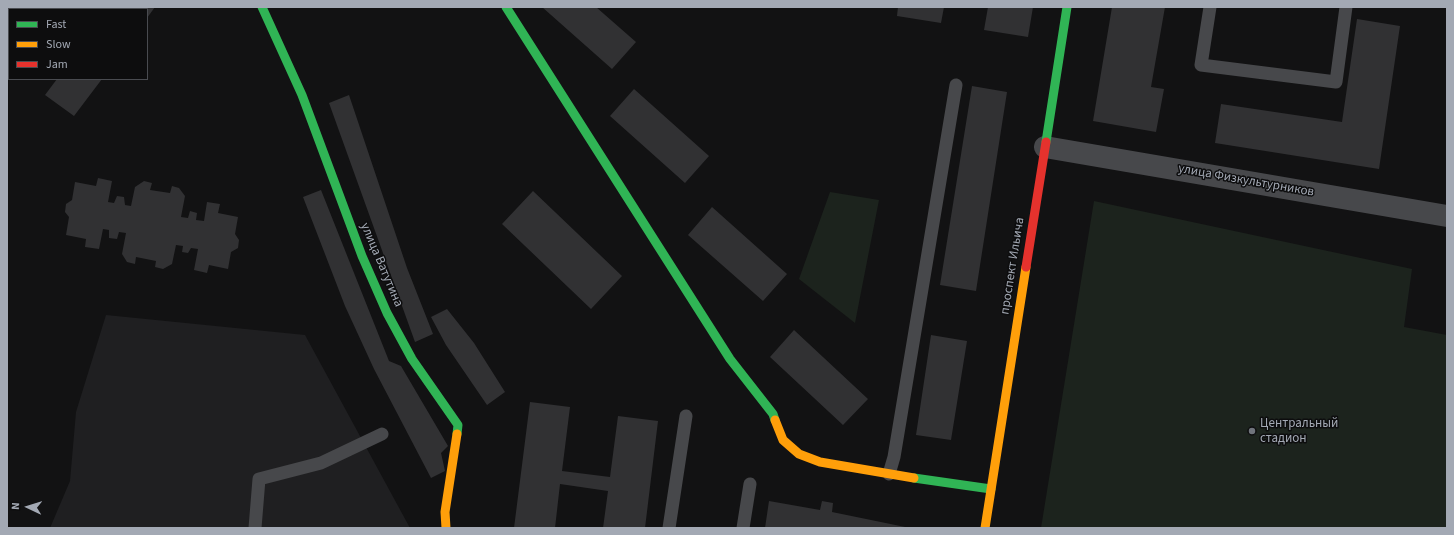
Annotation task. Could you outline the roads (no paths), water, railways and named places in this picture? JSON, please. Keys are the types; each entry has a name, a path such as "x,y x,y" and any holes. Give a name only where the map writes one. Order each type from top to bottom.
{"street":[{"name":"улица Ватутина","path":"262,7 302,95 362,256 387,313 412,359 458,425 445,512 446,528"},
{"path":"506,7 730,359 773,414 783,440 799,454 820,462 911,478 991,489"},
{"name":"проспект Ильича","path":"985,528 1067,7"},
{"name":"улица Физкультурников","path":"1045,148 1447,216"}],"lane":[{"path":"1210,7 1201,65 1336,82 1346,7"},
{"path":"889,474 894,457 956,85"},
{"path":"669,528 686,416"},
{"path":"255,528 259,479 321,463 382,434"},
{"path":"743,528 750,484"}],"place":[{"name":"Центральный стадион","path":"1252,431"}]}
